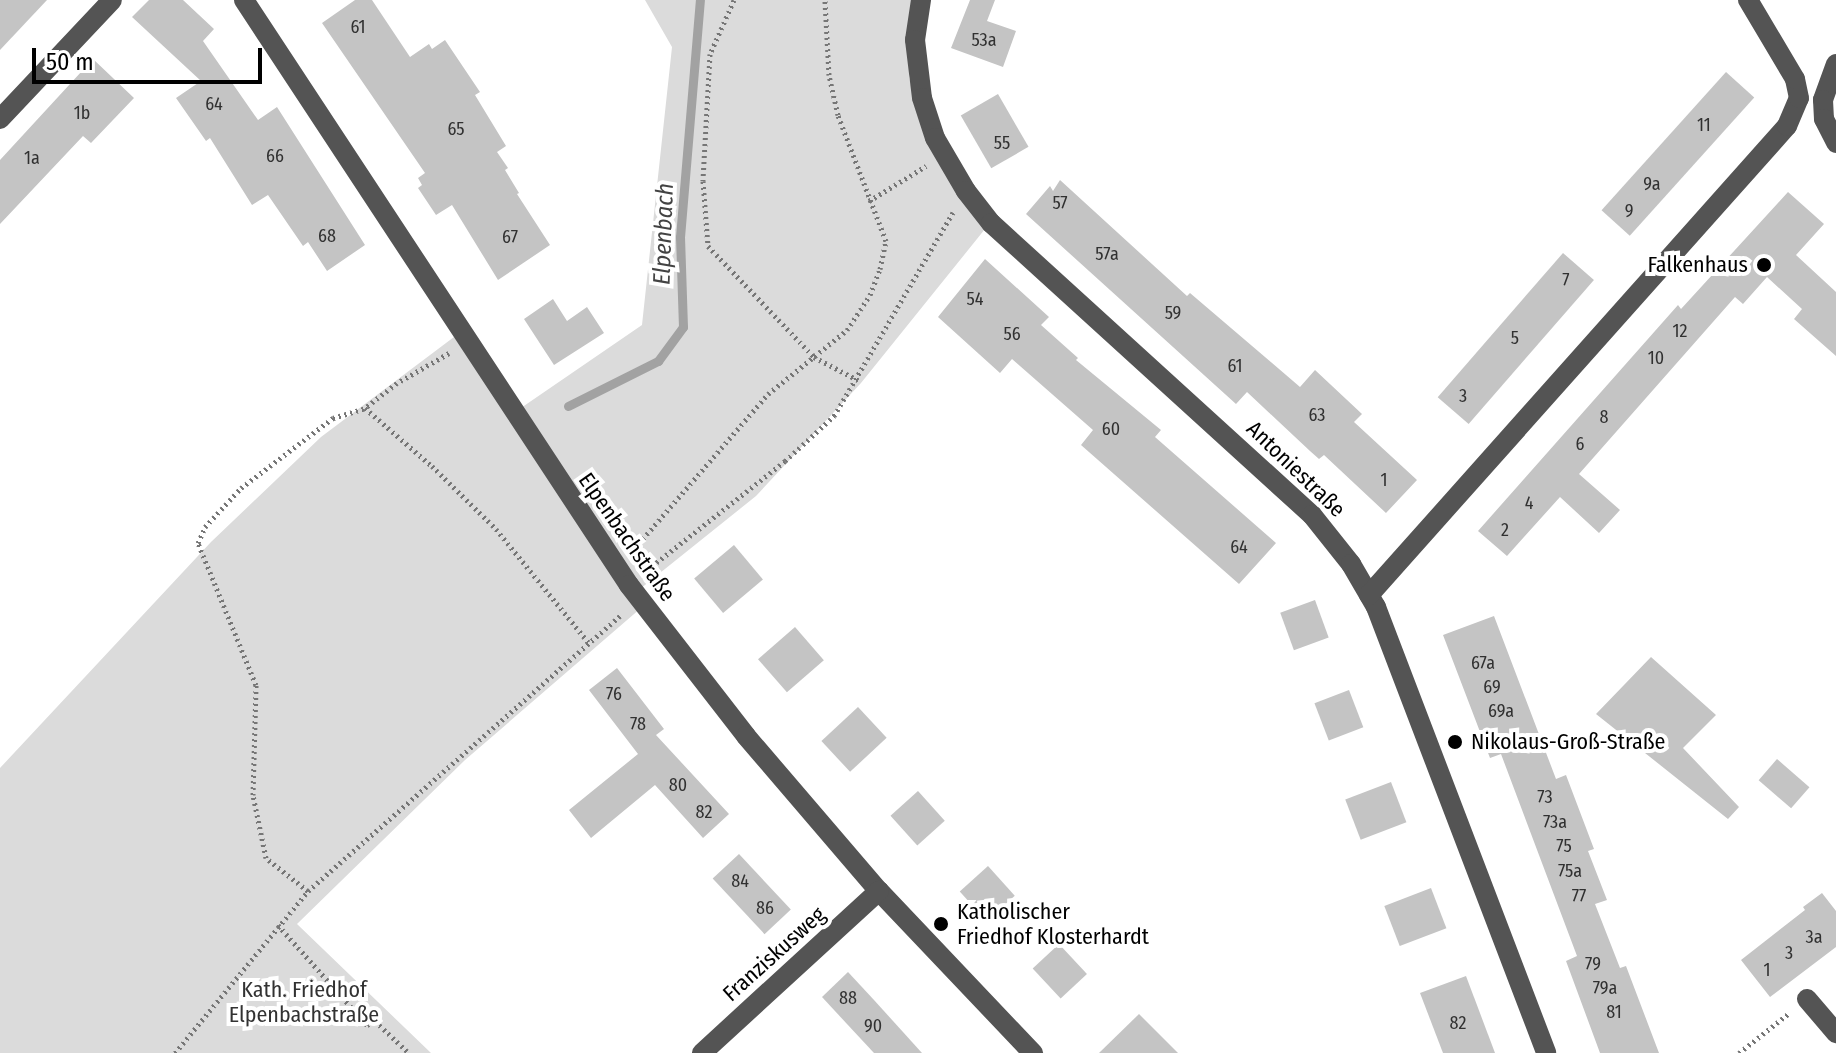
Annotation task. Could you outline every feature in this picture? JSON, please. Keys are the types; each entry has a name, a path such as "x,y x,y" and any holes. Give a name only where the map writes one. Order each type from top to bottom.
{"street":[{"path":"0,119 112,0"},
{"name":"Elpenbachstraße","path":"244,0 634,592 746,736 879,891 1033,1053"},
{"name":"Antoniestraße","path":"921,0 915,40 927,118 944,155 966,191 991,223 1279,481 1334,540 1369,595 1385,622 1546,1053"},
{"path":"1369,595 1787,126 1799,98 1795,79 1748,0"},
{"path":"1836,64 1823,100 1824,119 1836,143"},
{"name":"Franziskusweg","path":"702,1053 879,891"},
{"path":"1807,999 1836,1033"}],"path":[{"path":"734,0 710,54 703,181 708,246 814,357 858,380"},
{"path":"614,565 642,543 714,453 768,394 847,330 870,295 880,269 886,241 838,115 829,75 825,0"},
{"path":"869,201 944,155"},
{"path":"175,1053 308,891 588,642 634,592 834,416 858,380 966,191"},
{"path":"308,891 266,858 253,795 256,685 198,543 205,527 241,488 333,418 365,408 397,383 467,342"},
{"path":"365,408 432,466 496,529 588,642"},
{"path":"278,925 367,1025 375,1021 409,1053"},
{"path":"1739,1053 1807,999"}],"green space":[{"path":"645,0 915,0 909,78 922,123 985,229 861,383 756,496 640,589 518,410 642,325 672,47"},
{"name":"Kath. Friedhof Elpenbachstraße","path":"454,337 641,608 465,760 297,924 431,1053 0,1053 0,768 211,542 321,437"}],"building":[{"path":"0,0 47,0 0,50"},
{"path":"149,0 183,0 214,29 203,41 258,120 277,107 365,245 327,271 308,242 303,246 268,195 252,205 210,138 206,141 176,98 201,81 132,17"},
{"path":"355,0 372,0 410,57 429,44 432,49 445,40 480,92 475,95 506,146 497,152 508,168 505,170 550,245 498,280 452,205 436,215 418,188 422,185 418,178 425,173 322,23"},
{"path":"970,0 995,0 987,21 1016,31 1003,67 951,48"},
{"path":"93,59 134,98 91,143 83,136 0,224 0,160"},
{"path":"1726,72 1754,97 1630,236 1602,210"},
{"path":"998,94 1028,147 991,168 961,116"},
{"path":"1060,180 1187,296 1190,293 1300,387 1315,370 1362,414 1354,422 1417,480 1386,513 1324,455 1319,459 1247,392 1236,404 1026,214 1050,186 1053,191"},
{"path":"1788,192 1824,224 1796,255 1836,292 1836,356 1794,319 1802,309 1767,277 1743,304 1735,297 1579,474 1620,510 1599,533 1560,497 1507,556 1478,531 1678,305 1681,309"},
{"path":"1563,253 1594,280 1469,424 1438,397"},
{"path":"985,259 1049,317 1041,325 1078,358 1076,360 1161,430 1155,437 1276,543 1239,584 1081,445 1093,430 1012,359 1000,373 938,317"},
{"path":"553,299 567,321 587,307 604,333 554,365 524,319"},
{"path":"734,545 763,579 723,613 694,578"},
{"path":"1315,600 1329,638 1294,650 1280,613"},
{"path":"1494,616 1556,779 1566,775 1594,849 1588,851 1607,900 1595,904 1620,968 1626,966 1659,1053 1600,1053 1566,961 1577,956 1501,754 1490,758 1443,635"},
{"path":"795,627 824,660 787,692 758,659"},
{"path":"1651,657 1716,715 1683,748 1739,807 1728,819 1596,714"},
{"path":"617,668 664,729 656,735 729,814 703,838 655,785 591,838 569,810 638,754 589,690"},
{"path":"1349,690 1363,727 1329,741 1314,703"},
{"path":"858,707 887,738 850,772 821,741"},
{"path":"1777,759 1809,787 1791,808 1759,780"},
{"path":"1391,782 1406,822 1361,840 1345,800"},
{"path":"918,791 945,821 917,845 891,816"},
{"path":"739,854 791,910 765,934 713,879"},
{"path":"988,866 1015,896 987,921 960,891"},
{"path":"1431,888 1446,928 1400,946 1384,906"},
{"path":"1822,893 1836,911 1836,947 1770,997 1741,960"},
{"path":"1059,944 1087,974 1061,999 1033,969"},
{"path":"848,972 922,1053 874,1053 822,997"},
{"path":"1466,976 1495,1053 1443,1053 1420,993"},
{"path":"1139,1014 1178,1053 1099,1053"}],"waterway":[{"name":"Elpenbach","path":"568,406 658,361 683,327 680,237 700,0"}],"place":[{"name":"Falkenhaus","path":"1764,265"},
{"name":"Nikolaus-Groß-Straße","path":"1455,742"},
{"name":"Katholischer Friedhof Klosterhardt","path":"941,924"}]}
